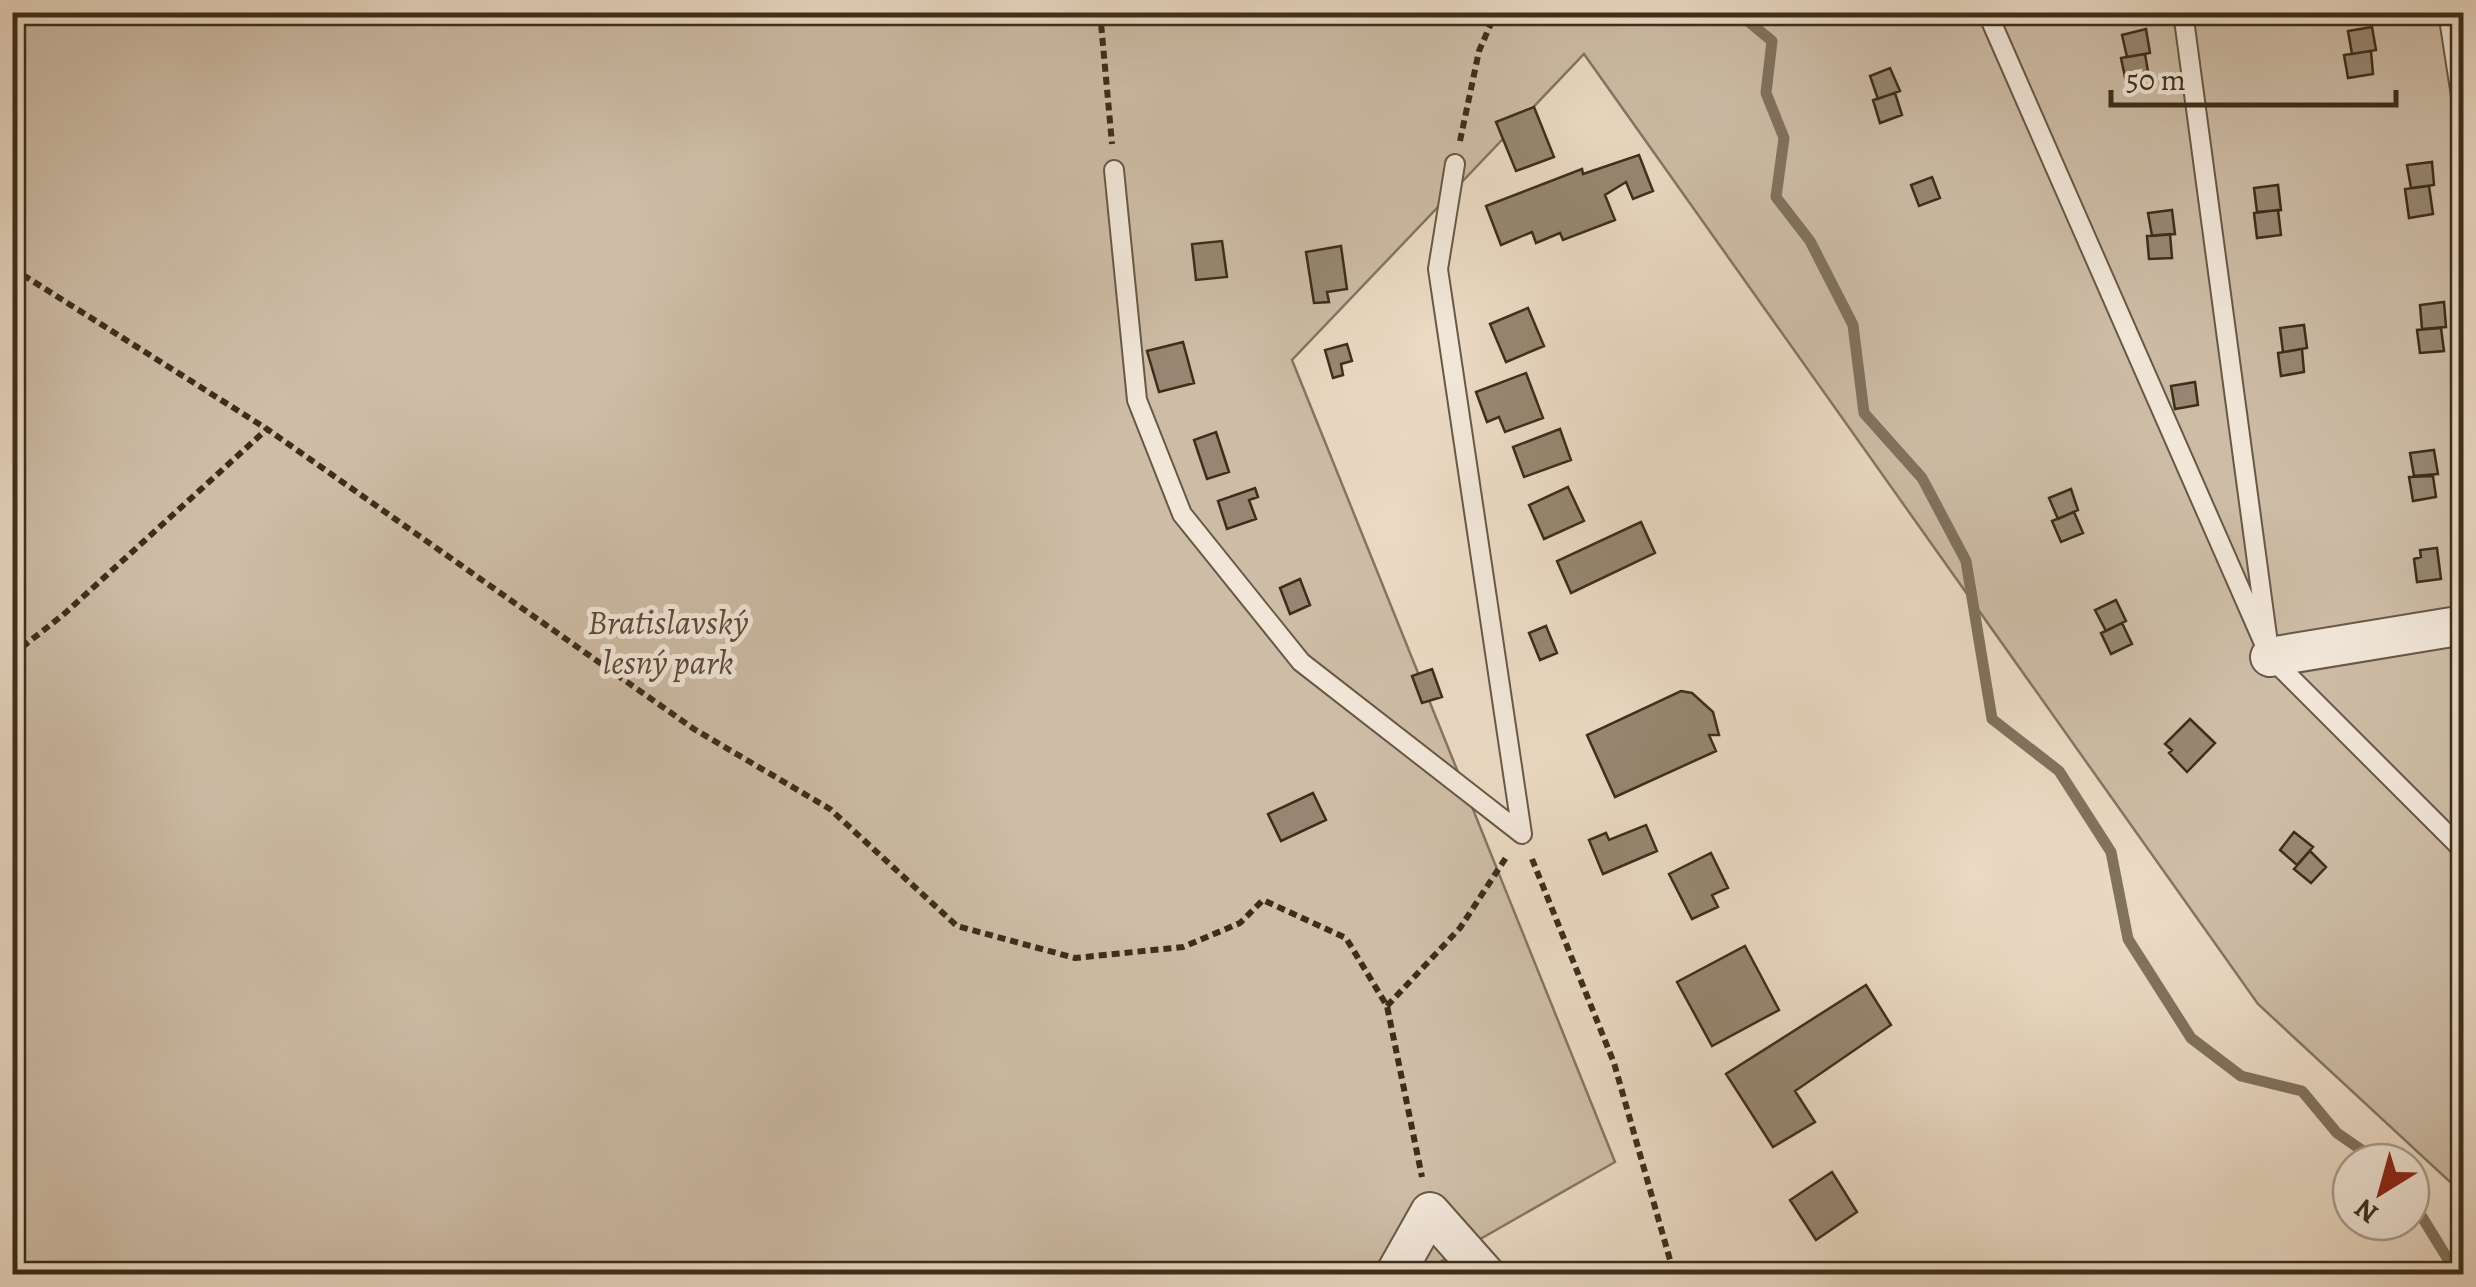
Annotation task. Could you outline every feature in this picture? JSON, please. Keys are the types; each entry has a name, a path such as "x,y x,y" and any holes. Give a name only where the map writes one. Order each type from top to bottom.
{"street":[{"path":"2270,658 2464,626"},
{"path":"1395,1274 1430,1212 1485,1274"}],"lane":[{"path":"1988,12 2270,658 2464,851"},
{"path":"2183,12 2270,658"},
{"path":"2448,12 2464,116"},
{"path":"1456,164 1438,269 1522,834"},
{"path":"1114,170 1137,400 1182,514 1301,662 1522,834"}],"path":[{"path":"1100,12 1114,170"},
{"path":"1456,164 1479,51 1496,12"},
{"path":"12,268 267,430 694,730 830,809 957,926 1074,958 1183,947 1240,923 1263,900 1346,938 1387,1006 1430,1212"},
{"path":"12,655 63,615 267,430"},
{"path":"1387,1006 1460,928 1522,834"},
{"path":"1522,834 1614,1063 1674,1274"}],"green space":[{"name":"Bratislavský lesný park","path":"12,13 2463,13 2463,1194 2431,1164 2431,1142 2407,1142 2258,1004 1584,54 1292,360 1615,1162 1419,1274 13,1274"}],"building":[{"path":"2372,27 2376,50 2352,54 2348,31"},
{"path":"2146,29 2150,53 2127,57 2122,35"},
{"path":"2371,51 2373,74 2348,78 2344,55"},
{"path":"2145,54 2149,77 2126,82 2121,58"},
{"path":"1890,68 1900,91 1878,99 1870,76"},
{"path":"1895,93 1902,115 1880,123 1873,100"},
{"path":"1534,107 1554,157 1516,171 1496,122"},
{"path":"1639,155 1653,191 1633,199 1626,182 1605,195 1615,220 1563,240 1560,233 1536,243 1532,232 1501,245 1486,206 1582,169 1583,174"},
{"path":"2432,162 2434,185 2411,188 2407,165"},
{"path":"1932,177 1940,198 1919,206 1911,185"},
{"path":"2278,185 2281,210 2257,212 2254,188"},
{"path":"2429,186 2433,214 2409,218 2405,189"},
{"path":"2172,210 2175,234 2152,236 2148,213"},
{"path":"2278,210 2281,235 2257,238 2254,213"},
{"path":"2170,234 2172,258 2149,259 2147,236"},
{"path":"1222,241 1227,277 1196,280 1192,244"},
{"path":"1341,246 1347,289 1327,292 1329,302 1314,303 1306,252"},
{"path":"2444,302 2446,327 2422,329 2420,305"},
{"path":"1528,308 1544,346 1506,362 1490,324"},
{"path":"2304,325 2307,348 2283,352 2280,328"},
{"path":"2441,328 2444,351 2420,353 2417,330"},
{"path":"1183,342 1194,383 1159,392 1147,351"},
{"path":"1347,344 1352,361 1341,364 1343,375 1333,378 1325,350"},
{"path":"2302,349 2304,372 2281,376 2278,353"},
{"path":"1526,373 1543,418 1505,432 1499,417 1487,422 1476,392"},
{"path":"2195,382 2198,405 2175,409 2171,386"},
{"path":"1560,429 1571,460 1524,477 1513,447"},
{"path":"1216,432 1229,472 1207,479 1194,440"},
{"path":"2434,450 2438,474 2414,476 2410,453"},
{"path":"2433,476 2436,497 2413,501 2409,477"},
{"path":"1568,487 1584,521 1544,539 1529,505"},
{"path":"1255,488 1258,497 1249,500 1256,519 1227,529 1218,501"},
{"path":"2071,489 2078,510 2058,519 2049,498"},
{"path":"2074,512 2083,533 2061,542 2052,521"},
{"path":"1641,522 1655,553 1571,593 1557,561"},
{"path":"2437,548 2441,579 2417,582 2414,559 2421,557 2420,550"},
{"path":"1300,579 1310,605 1290,614 1280,588"},
{"path":"2116,600 2126,621 2106,631 2095,610"},
{"path":"2122,623 2132,644 2111,654 2101,633"},
{"path":"1546,626 1557,653 1540,660 1529,633"},
{"path":"1432,669 1442,697 1422,703 1412,676"},
{"path":"1681,691 1692,693 1713,712 1719,735 1709,735 1716,751 1615,797 1587,735"},
{"path":"2190,719 2215,743 2187,772 2165,744"},
{"path":"1313,793 1326,820 1281,841 1268,814"},
{"path":"1646,825 1657,851 1603,874 1589,840 1606,833 1609,840"},
{"path":"2294,832 2313,847 2297,865 2280,850"},
{"path":"2310,851 2326,867 2311,883 2294,869"},
{"path":"1711,853 1728,888 1712,895 1718,907 1692,919 1669,874"},
{"path":"1745,946 1779,1010 1712,1046 1677,982"},
{"path":"1866,985 1891,1025 1795,1091 1815,1122 1773,1147 1726,1074"},
{"path":"1832,1172 1857,1212 1816,1240 1790,1200"}],"waterway":[{"path":"1737,12 1772,41 1766,93 1784,138 1776,197 1810,241 1853,325 1864,413 1922,478 1966,561 1992,719 2059,771 2111,852 2128,939 2191,1038 2241,1076 2302,1091 2337,1133 2350,1142"},
{"path":"2431,1232 2457,1274"}]}
